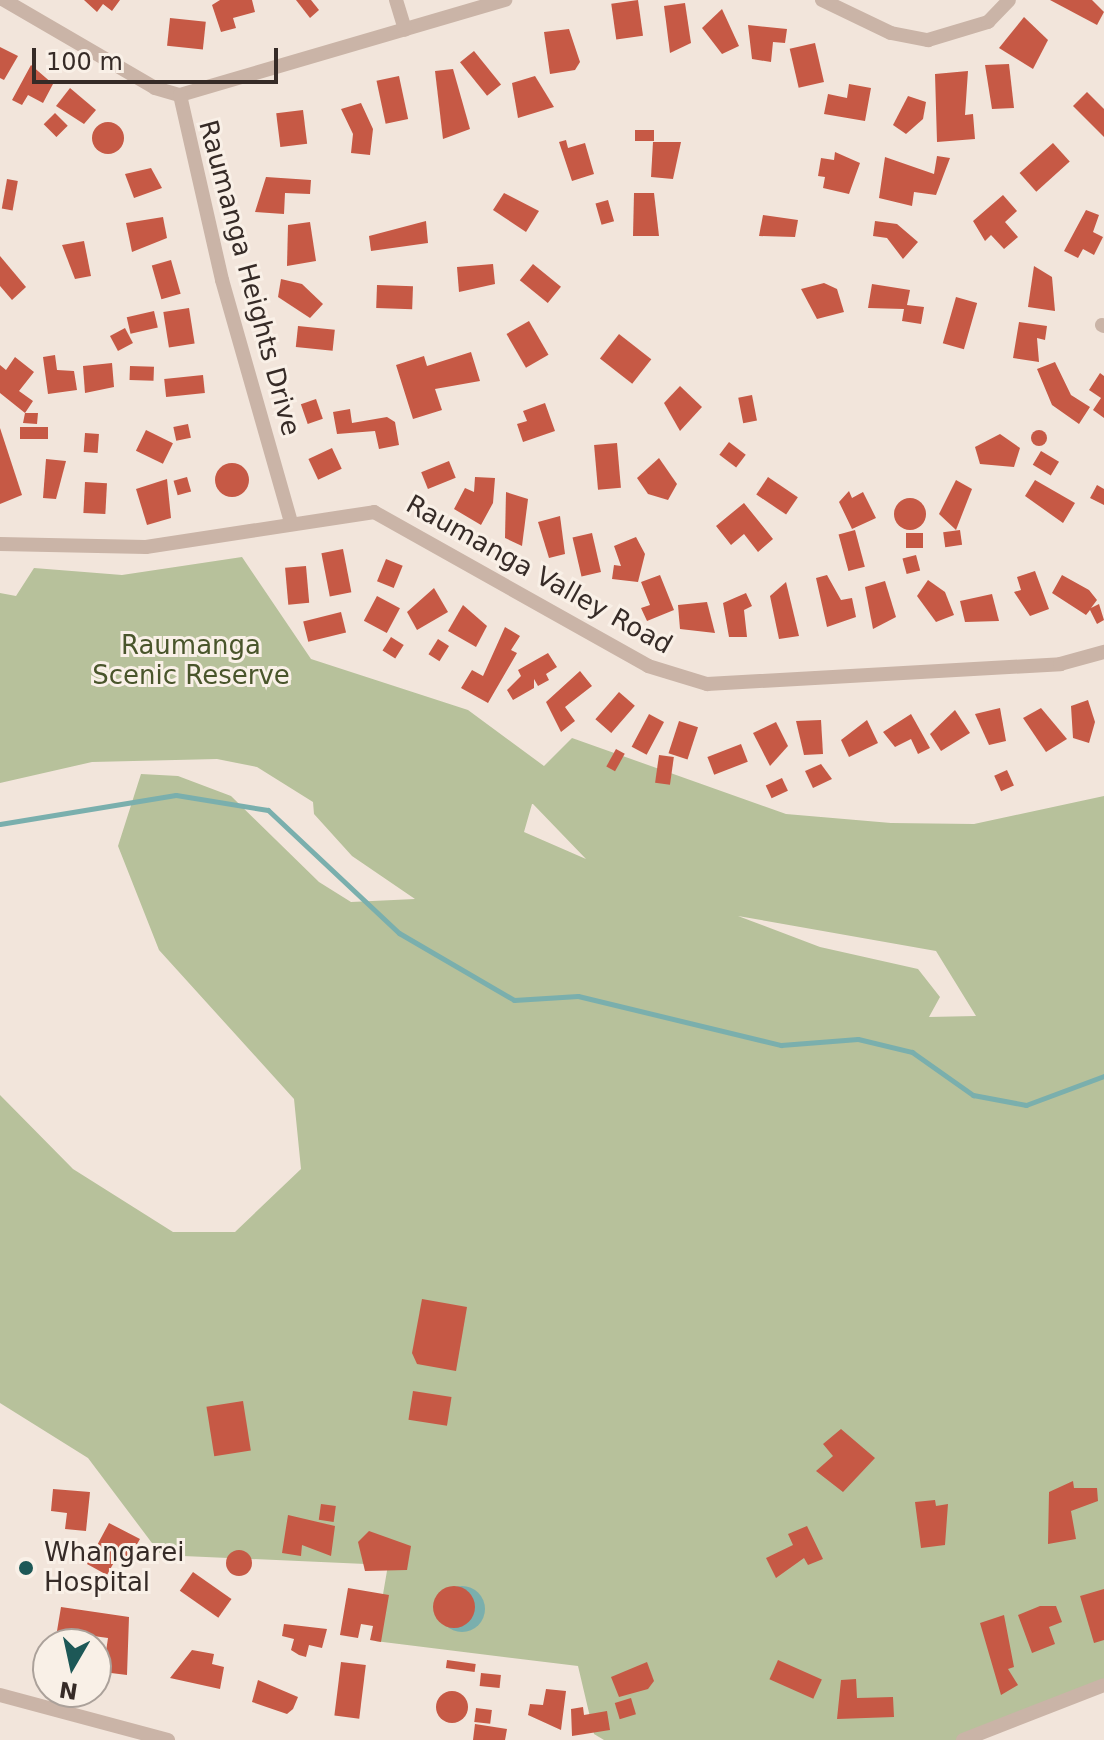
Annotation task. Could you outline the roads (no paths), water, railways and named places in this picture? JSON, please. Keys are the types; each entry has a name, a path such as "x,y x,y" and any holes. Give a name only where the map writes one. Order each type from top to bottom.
{"street":[{"path":"4,0 155,88 180,95"},
{"path":"396,0 405,30"},
{"name":"Raumanga Heights Drive","path":"291,523 222,280 180,95 505,0"},
{"path":"822,0 891,33 928,40 988,22 1009,0"},
{"name":"Raumanga Valley Road","path":"0,544 117,549 374,512 648,666 690,682 1060,664 1104,652"},
{"path":"963,1740 1104,1685"},
{"path":"0,1695 168,1740"}],"water":[{"path":"462,1586 478,1593 485,1609 478,1625 462,1632 446,1625 439,1609 446,1593"}],"waterway":[{"path":"0,824 176,795 268,810 399,933 514,1000 578,996 781,1045 858,1039 912,1052 973,1095 1026,1105 1104,1076"}],"place":[{"name":"Whangarei Hospital","path":"26,1568"}],"park label":[{"name":"Raumanga Scenic Reserve","path":"191,661"}]}
